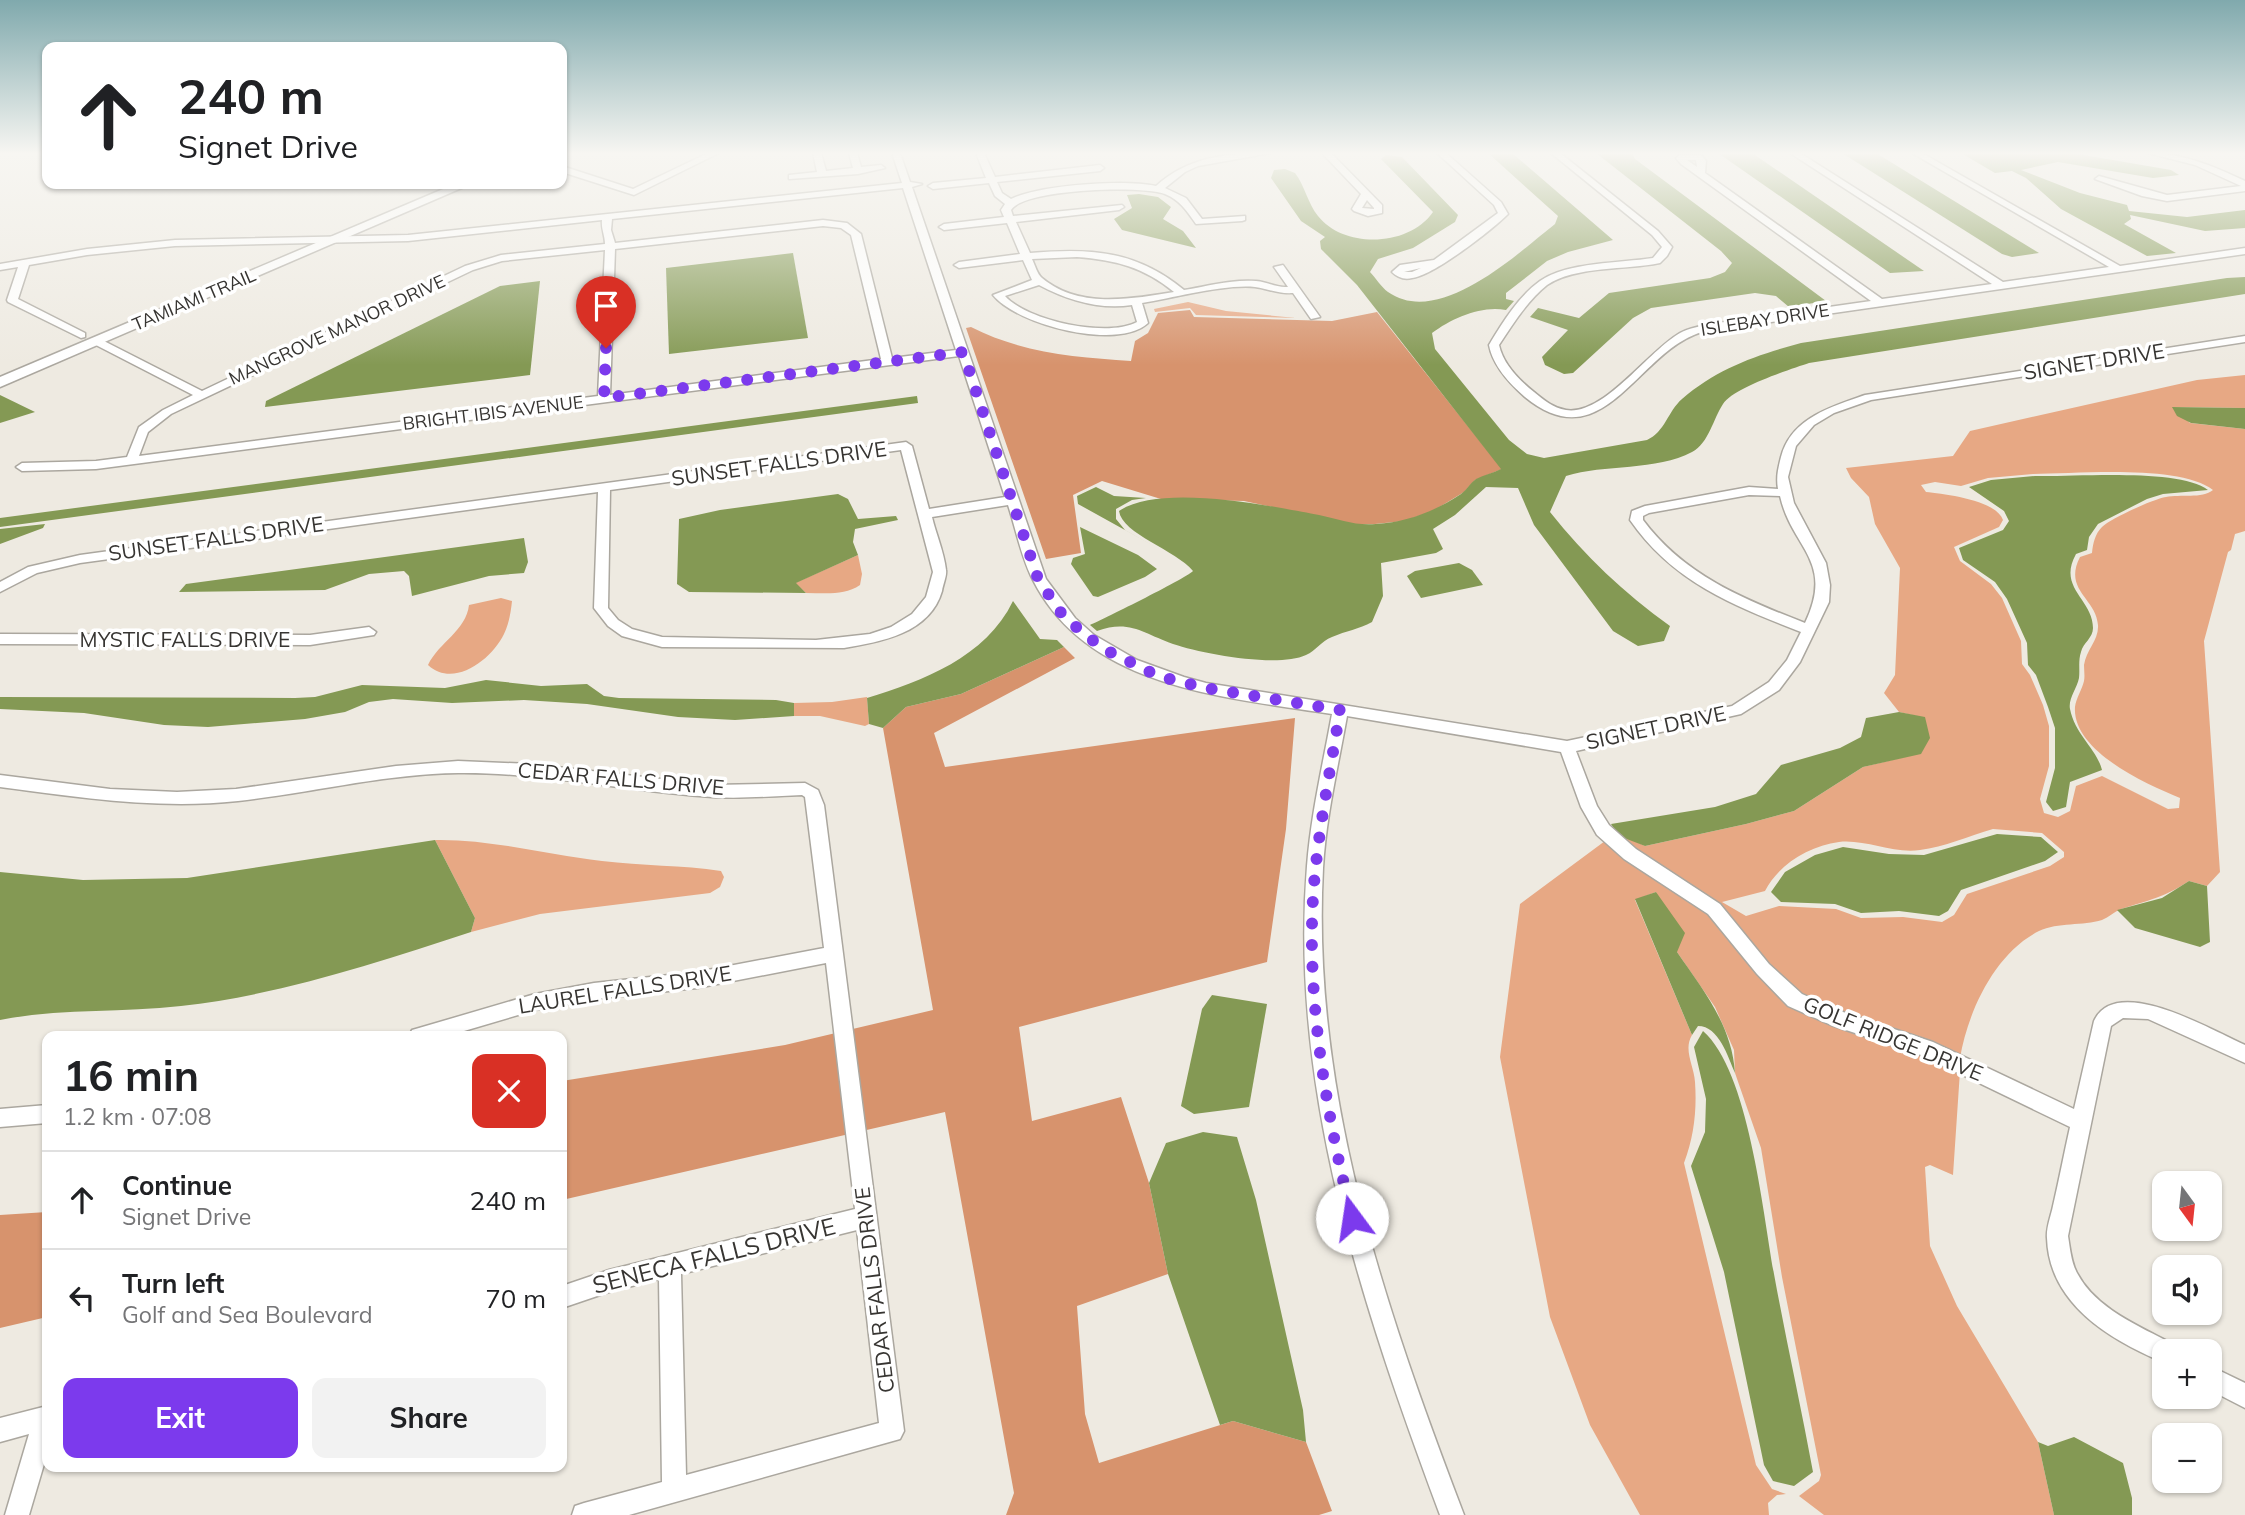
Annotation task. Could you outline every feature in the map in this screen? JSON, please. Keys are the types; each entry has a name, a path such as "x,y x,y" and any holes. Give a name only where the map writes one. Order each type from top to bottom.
{"main road":[{"name":"TAMIAMI TRAIL","path":"0,369 344,224"},
{"name":"TAMIAMI TRAIL","path":"0,382 370,224"}],"street":[{"path":"0,267 176,243 388,240 550,224"},
{"path":"604,398 610,246 608,224"},
{"name":"MANGROVE MANOR DRIVE","path":"132,459 143,429 152,421 202,394 485,261 817,224"},
{"name":"MANGROVE MANOR DRIVE","path":"830,224 844,225 856,234 887,362"},
{"name":"SIGNET DRIVE","path":"923,224 1038,579 1049,600 1087,639 1116,657 1158,676 1206,688 1567,747 1736,710 1774,686 1793,662 1822,602 1824,585 1819,563 1786,493 1782,477 1790,445 1810,422 1851,402 1869,397 2245,339"},
{"path":"944,227 974,224"},
{"path":"1010,224 1024,257 1040,281 1070,297 1098,302 1136,302 1287,278"},
{"path":"1433,263 1489,224"},
{"name":"ISLEBAY DRIVE","path":"1643,224 1667,247 1656,261 1571,274 1545,283 1494,345 1498,362 1535,402 1545,408 1577,414 1592,411 1603,405 1681,337 1695,330 1999,284 2245,251"},
{"path":"1771,224 1879,302"},
{"path":"1908,224 1999,284"},
{"path":"2040,224 2117,268"},
{"path":"959,265 1071,254 1112,258 1150,269 1182,293"},
{"path":"25,262 6,299 81,335"},
{"path":"1279,267 1315,317"},
{"path":"1040,281 998,295 1005,305 1029,316 1061,325 1118,331 1131,331 1143,323 1136,302"},
{"path":"1256,284 1279,291 1296,290"},
{"path":"96,341 202,394"},
{"name":"BRIGHT IBIS AVENUE","path":"22,467 96,465 963,352"},
{"name":"SUNSET FALLS DRIVE","path":"0,588 33,570 80,559 536,494 604,489 906,446 940,572 938,588 914,619 895,631 855,643 662,642 623,632 609,622 601,608 604,489"},
{"path":"1786,493 1749,491 1645,510 1637,514 1636,520 1664,554 1716,590 1810,630"},
{"path":"924,514 1013,500"},
{"name":"MYSTIC FALLS DRIVE","path":"0,639 310,640 369,632"},
{"path":"1340,710 1314,885 1314,955 1319,1042 1339,1165 1368,1283 1406,1398 1451,1515"},
{"name":"GOLF RIDGE DRIVE","path":"1567,747 1589,807 1603,830 1629,854 1714,909 1763,969 1795,1000 1838,1019 1926,1048 2080,1122"},
{"name":"CEDAR FALLS DRIVE","path":"0,781 110,795 177,797 236,795 396,772 458,767 531,769 713,791 805,789 812,794 816,806 892,1431 674,1490"},
{"name":"LAUREL FALLS DRIVE","path":"436,1031 536,1002 594,990 697,980 834,954"},
{"path":"2152,1344 2091,1308 2071,1289 2060,1264 2057,1236 2103,1021 2120,1010 2149,1012 2245,1054"},
{"path":"0,1118 42,1114"},
{"name":"SENECA FALLS DRIVE","path":"567,1296 670,1265 866,1217"},
{"path":"584,1515 674,1490 670,1265"},
{"path":"2222,1384 2245,1396"},
{"path":"0,1430 42,1419"},
{"path":"17,1515 42,1434"}],"shaded area":[{"path":"1117,224 1171,224 1183,231 1196,248 1122,230"},
{"path":"1305,224 1326,224 1344,234 1376,240 1409,232 1422,224 1452,224 1413,248 1378,259 1370,272 1388,292 1408,301 1430,301 1476,283 1555,224 1594,224 1613,240 1568,252 1547,261 1506,293 1506,299 1514,301 1506,310 1477,311 1449,322 1432,333 1435,349 1509,440 1527,454 1544,458 1647,440 1658,432 1682,399 1710,379 1769,352 1801,343 2227,278 2245,277 2245,294 1809,363 1763,380 1729,398 1719,410 1703,443 1692,452 1663,462 1566,476 1550,512 1606,573 1670,626 1664,641 1638,646 1613,631 1534,525 1518,488 1486,487 1455,515 1433,529 1443,549 1436,553 1381,563 1383,596 1372,622 1328,639 1306,655 1278,660 1240,658 1186,648 1128,627 1097,631 1090,625 1193,571 1175,556 1139,535 1122,519 1119,511 1137,503 1161,499 1216,499 1354,523 1376,524 1410,518 1441,506 1461,494 1476,479 1501,469 1357,285 1321,249 1320,241 1325,237"},
{"path":"1686,224 1722,224 1826,301 1789,307 1776,296 1755,293 1651,308 1633,318 1573,373 1564,374 1545,365 1542,357 1568,330 1530,317 1538,308 1579,318 1609,293 1710,278 1725,272 1732,263"},
{"path":"1819,224 1855,224 1924,271 1890,273"},
{"path":"1954,224 1991,224 2039,253 2012,257 2002,254"},
{"path":"2088,224 2124,224 2176,253 2147,256"},
{"path":"2171,224 2245,224 2245,228 2205,231"},
{"path":"793,253 808,338 669,354 666,268"},
{"path":"540,281 530,375 265,407 266,401 500,286"},
{"path":"1188,302 1226,311 1296,318 1196,315 1190,308 1155,312 1154,309"},
{"path":"1190,310 1194,317 1332,321 1377,312 1502,469 1475,480 1464,492 1433,511 1404,521 1375,524 1351,524 1244,501 1161,499 1102,481 1073,495 1081,553 1046,559 966,328 971,327 1010,343 1049,352 1131,361 1135,341 1148,333 1158,313"},
{"path":"2245,375 2245,408 2173,407 2190,423 2245,429 2245,531 2235,534 2228,552 2204,641 2220,872 2207,886 2189,881 2163,895 2121,909 2102,920 2046,928 2023,941 1997,968 1986,985 1970,1021 1960,1058 1798,995 1768,967 1736,925 1633,850 1617,832 1645,846 1746,824 1794,811 1863,767 1921,753 1925,718 1899,712 1884,693 1895,675 1900,568 1875,524 1869,497 1851,478 1846,468 1953,456 1970,431 2197,380","holes":["2033,474 2153,474 2197,482 2213,490 2203,494 2160,499 2114,519 2100,530 2092,553 2080,557 2076,568 2078,586 2092,608 2098,625 2097,635 2085,660 2084,681 2075,707 2077,723 2085,738 2114,764 2180,798 2179,808 2168,809 2102,776 2076,786 2070,811 2058,817 2044,813 2040,799 2049,766 2049,726 2043,705 2030,675 2022,664 2021,641 2002,598 1991,584 1960,561 1954,547 1999,527 2003,520 1991,507 1957,496 1926,492 1921,485 1935,482 1961,486 1988,478","1993,829 2042,833 2064,852 2064,857 2050,866 1967,894 1954,915 1942,922 1903,917 1861,918 1836,909 1779,906 1746,916 1722,902 1765,891 1778,873 1796,858 1828,844 1849,842 1910,851 1929,849"]},
{"path":"0,395 35,412 0,423"},
{"path":"917,396 918,403 0,527 0,518"},
{"path":"2172,407 2245,408 2245,429 2191,423 2177,416"},
{"path":"2035,476 2152,476 2194,483 2208,490 2163,494 2147,499 2098,524 2089,537 2087,550 2076,554 2071,566 2073,585 2088,609 2093,628 2081,652 2079,678 2070,701 2070,709 2076,727 2096,755 2102,770 2070,782 2066,807 2053,811 2046,802 2055,768 2055,728 2036,675 2028,665 2027,643 2007,599 1995,582 1963,560 1959,548 2003,530 2009,521 2004,511 1969,487 1991,480"},
{"path":"1096,487 1114,496 1146,498 1132,500 1116,509 1116,519 1125,530 1161,550 1078,504 1077,496"},
{"path":"838,494 848,499 858,519 896,516 898,520 855,529 853,542 858,555 796,583 806,593 689,592 677,584 679,519 720,510"},
{"path":"45,524 43,528 0,544 0,529"},
{"path":"1080,527 1138,555 1157,569 1098,597 1093,596 1071,564 1073,558 1085,554"},
{"path":"524,538 528,562 524,573 489,576 412,596 409,576 404,571 369,574 325,590 179,592 186,584"},
{"path":"858,555 862,574 860,585 854,589 834,593 806,593 795,583"},
{"path":"1459,563 1472,570 1483,585 1421,598 1407,576 1415,571"},
{"path":"501,598 512,601 510,613 504,634 491,653 471,668 460,672 438,672 428,665 463,622 469,605"},
{"path":"1013,601 1040,639 1057,640 1064,647 961,694 906,707 883,728 869,724 867,698 931,675 970,652 1001,621"},
{"path":"1064,647 1075,658 934,733 945,767 1295,718 1286,829 1267,962 1019,1027 1032,1121 1121,1097 1149,1183 1168,1274 1077,1306 1085,1414 1099,1463 1233,1421 1306,1442 1332,1511 1319,1515 1006,1515 1014,1493 945,1112 567,1199 567,1080 785,1045 933,1010 883,728 906,707 961,694"},
{"path":"486,680 541,686 587,684 604,696 619,698 776,700 794,703 794,716 735,720 678,717 587,704 524,700 452,703 393,699 369,702 345,712 305,719 208,727 164,725 84,713 0,709 0,697 295,698 315,697 362,685 445,688"},
{"path":"867,697 869,724 865,726 820,716 794,716 794,703 832,702"},
{"path":"1899,712 1925,717 1930,738 1921,754 1863,767 1794,811 1645,846 1619,836 1611,824 1715,807 1756,794 1781,765 1840,748 1861,737 1866,718"},
{"path":"1997,834 2041,837 2058,852 2045,861 1961,890 1948,911 1939,916 1899,911 1861,913 1835,904 1781,902 1771,892 1785,872 1815,855 1843,847 1889,854 1924,855"},
{"path":"435,840 498,845 617,863 706,869 721,871 724,877 720,887 710,893 540,914 471,932 475,918"},
{"path":"435,840 475,918 471,932 291,986 218,1001 0,1020 0,872 83,880 187,878"},
{"path":"1605,841 1709,912 1790,1003 1926,1055 1960,1071 1953,1175 1930,1165 1925,1167 1930,1246 1957,1306 2038,1442 2054,1515 1824,1515 1799,1496 1819,1481 1821,1475 1782,1277 1761,1148 1735,1073 1734,1050 1715,1007 1677,952 1656,892 1635,900 1692,1035 1689,1052 1695,1082 1695,1113 1684,1163 1756,1465 1772,1489 1786,1494 1777,1495 1768,1503 1769,1515 1640,1515 1590,1425 1550,1317 1500,1057 1520,904"},
{"path":"2189,881 2207,886 2210,942 2200,947 2135,928 2117,910 2162,898"},
{"path":"1656,892 1685,933 1677,952 1715,1009 1728,1039 1735,1073 1726,1051 1712,1031 1698,1026 1692,1035 1635,899"},
{"path":"1212,995 1267,1004 1249,1107 1194,1114 1181,1106 1202,1009"},
{"path":"1703,1031 1719,1050 1732,1077 1752,1145 1813,1472 1794,1486 1773,1481 1764,1465 1724,1272 1691,1166 1705,1132 1706,1099 1694,1047"},
{"path":"1203,1132 1237,1137 1256,1200 1303,1410 1306,1442 1233,1421 1220,1425 1168,1274 1149,1183 1166,1143"},
{"path":"42,1212 42,1318 0,1328 0,1215"},
{"path":"2074,1437 2123,1463 2132,1498 2132,1515 2054,1515 2038,1442 2048,1446"}],"route":[{"path":"606,348 604,398 963,352 1038,579 1049,600 1087,639 1116,657 1158,676 1206,688 1340,710 1314,885 1314,955 1319,1042 1339,1165 1352,1218"}]}
